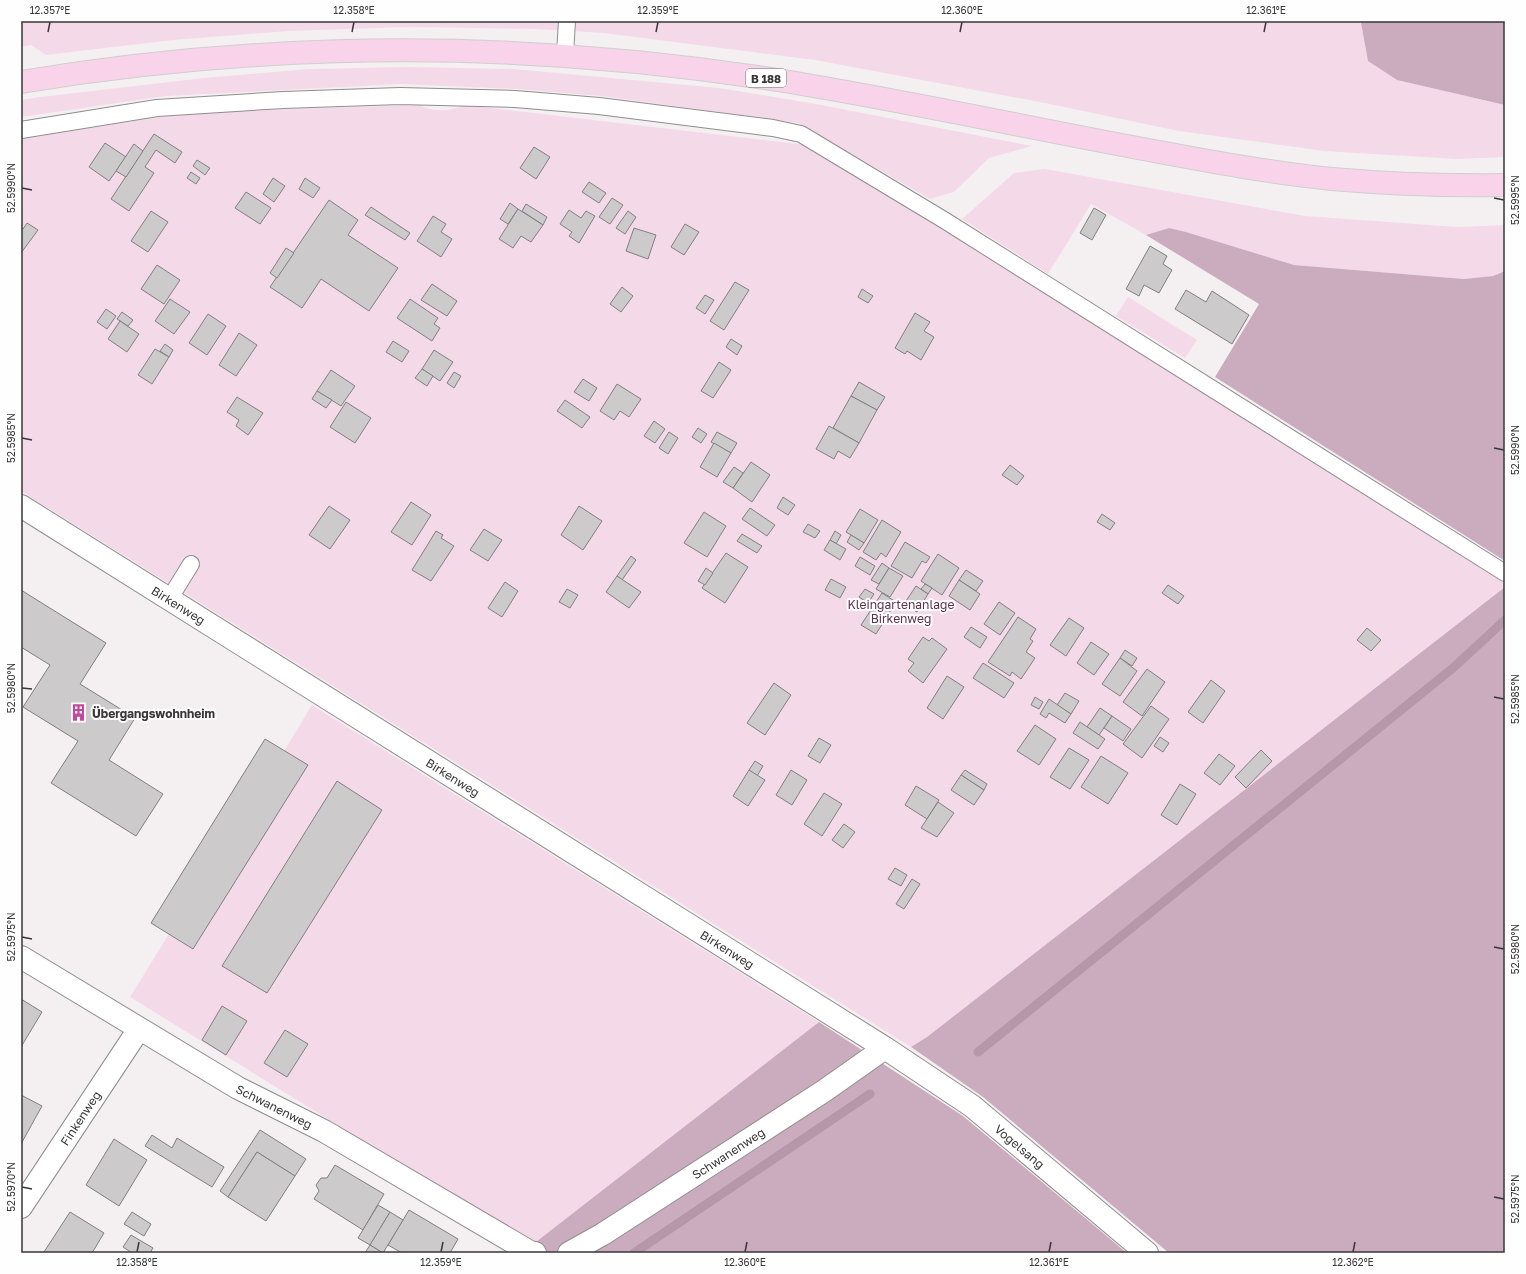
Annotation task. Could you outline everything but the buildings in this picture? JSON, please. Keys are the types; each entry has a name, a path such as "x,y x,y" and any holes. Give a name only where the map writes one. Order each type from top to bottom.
{"main road":[{"name":"B 188","path":"21,82 221,57 306,52 439,50 565,54 695,67 781,80 883,98 1139,148 1265,170 1330,179 1395,184 1505,185"}],"street":[{"name":"Birkenweg","path":"21,506 170,598 357,718 885,1048"},
{"name":"Schwanenweg","path":"21,957 238,1088 324,1131 532,1253"},
{"name":"Finkenweg","path":"21,1207 139,1029"},
{"name":"Schwanenweg","path":"569,1253 617,1225 824,1091 885,1048"},
{"name":"Vogelsang","path":"885,1048 972,1106 1147,1253"}],"lane":[{"path":"565,54 567,21"},
{"path":"21,130 157,108 283,100 400,96 515,99 599,106 773,128 801,134 944,220 1505,573"},
{"path":"170,598 191,564"}],"green space":[{"path":"31,21 1362,21 1361,23 1368,60 1397,80 1505,105 1505,157 1457,159 1324,151 1179,131 1040,102 815,60 604,33 534,29 407,27 288,31 173,40 46,55 31,45 21,47 21,23"},
{"path":"409,67 514,69 719,88 811,103 1032,146 989,158 954,192 930,199 798,123 601,96 516,89 400,84 166,96 21,117 21,100 40,97 204,78 308,69"},
{"name":"Kleingartenanlage Birkenweg","path":"420,105 425,108 442,110 454,109 465,105 806,145 1505,577 1505,587 927,1037 911,1047 21,491 21,139 160,117 231,111"},
{"path":"1045,169 1305,216 1457,227 1505,225 1505,271 1493,276 1464,279 1294,265 1169,228 1146,235 1091,204 1048,274 962,219 1014,173"},
{"path":"1128,297 1197,340 1185,358 1116,316"},
{"path":"312,705 819,1022 532,1245 130,997 169,934 151,923 265,739 284,751"}],"shaded area":[{"path":"1362,21 1505,21 1505,105 1397,80 1368,61 1361,23"},
{"path":"1169,228 1294,265 1464,279 1493,276 1505,271 1505,561 1215,377 1259,304 1146,235"},
{"path":"1505,587 1505,1253 1169,1253 983,1097 911,1047 927,1037"},
{"path":"819,1022 963,1116 1127,1253 529,1253 532,1245"}],"waterway":[{"path":"978,1052 1453,668 1505,620"},
{"path":"634,1253 870,1094"}],"place":[{"name":"Übergangswohnheim","path":"79,713"}]}
